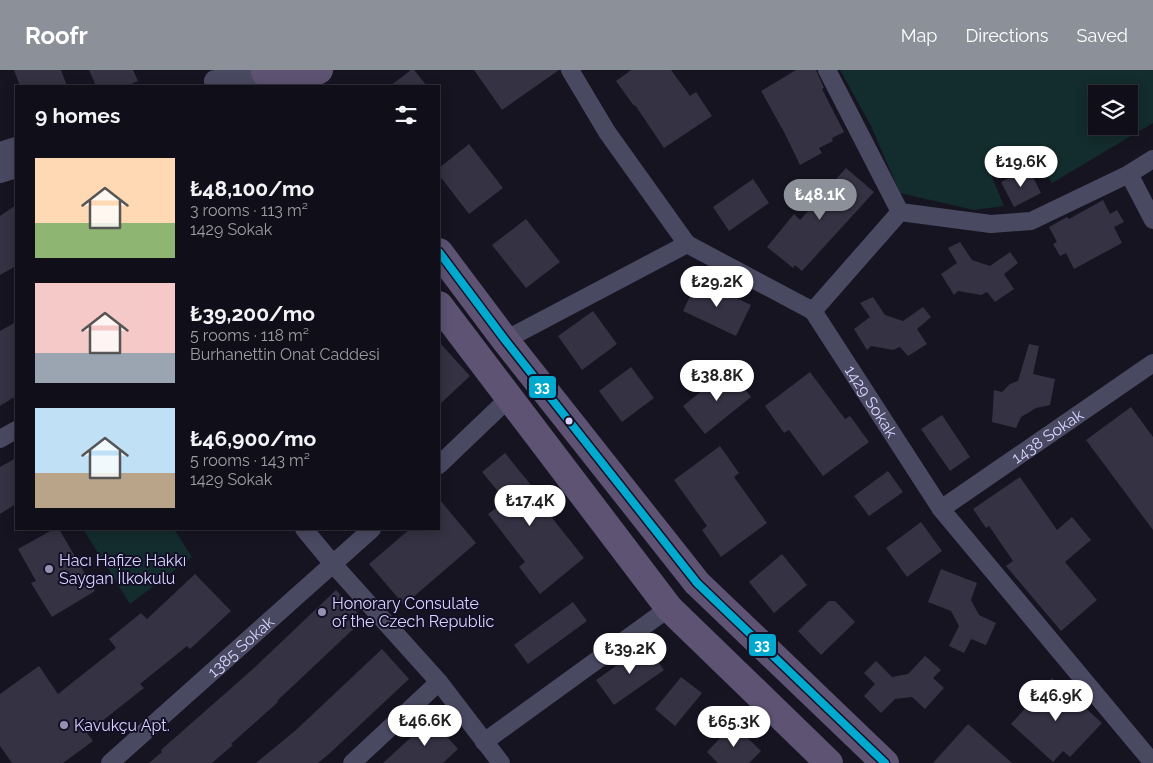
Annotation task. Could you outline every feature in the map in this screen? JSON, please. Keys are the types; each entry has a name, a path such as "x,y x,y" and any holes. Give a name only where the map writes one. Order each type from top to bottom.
{"main road":[{"path":"268,76 310,76"},
{"path":"440,253 505,340 697,583 885,763"},
{"path":"440,306 668,608 829,763"}],"street":[{"name":"1429 Sokak","path":"570,70 608,132 687,244 813,311 941,509 1153,763"},
{"path":"827,70 900,212"},
{"path":"215,79 268,76"},
{"path":"900,212 991,224 1031,222 1129,174 1153,159"},
{"path":"1129,174 1153,220"},
{"path":"813,311 900,212"},
{"path":"505,340 687,244"},
{"name":"1438 Sokak","path":"941,509 1153,363"},
{"path":"440,464 508,398"},
{"path":"0,439 15,431"},
{"path":"305,530 439,682 501,763"},
{"name":"1385 Sokak","path":"110,763 371,530"},
{"path":"484,742 668,608"},
{"path":"352,763 439,682"}],"green space":[{"path":"840,70 1153,70 1153,123 1138,132 1138,85 1088,85 1088,135 1133,135 1052,183 1030,150 990,172 1004,206 974,210 900,193 871,126"},
{"path":"84,530 175,530 192,557 130,604"}],"building":[{"path":"14,70 61,70 67,85 20,85"},
{"path":"89,70 133,70 138,81 129,85 96,85"},
{"path":"411,70 414,70 426,85 391,85"},
{"path":"474,70 559,70 502,110"},
{"path":"631,70 671,70 690,96 696,92 712,116 664,148 616,81"},
{"path":"796,70 816,70 824,88 822,89 844,132 832,138 833,141 819,148 822,153 800,165 761,91"},
{"path":"469,144 503,188 469,214 440,176 440,167"},
{"path":"846,168 874,192 802,271 795,265 793,268 767,247 794,214 800,220"},
{"path":"1030,171 1041,193 1014,207 1001,182 1019,173 1020,176"},
{"path":"753,179 769,203 729,231 713,207"},
{"path":"1103,200 1110,214 1117,210 1124,222 1114,227 1122,243 1074,269 1066,253 1060,256 1053,244 1057,242 1049,227 1067,217 1069,219"},
{"path":"15,206 15,267 0,275 0,216"},
{"path":"526,219 560,262 526,288 492,245"},
{"path":"960,242 972,260 990,266 1010,252 1018,263 1004,274 1014,289 995,302 987,292 981,295 958,291 954,295 941,274 957,263 948,248"},
{"path":"698,280 751,305 736,336 683,311"},
{"path":"873,297 885,315 903,321 923,307 931,317 917,329 927,344 908,356 900,347 893,350 871,346 867,350 854,329 870,317 860,303"},
{"path":"593,311 617,344 582,370 558,336"},
{"path":"15,323 15,397 0,406 0,331"},
{"path":"440,343 470,376 440,404"},
{"path":"1029,344 1039,346 1033,374 1055,379 1050,405 1036,408 1021,417 1016,428 992,422 994,390 1002,392 1010,384 1018,381"},
{"path":"631,367 654,398 622,422 599,391"},
{"path":"729,369 751,397 705,434 683,406"},
{"path":"810,372 845,419 850,416 869,442 823,476 789,430 784,433 765,406"},
{"path":"1131,407 1153,437 1153,530 1086,440"},
{"path":"942,415 970,457 950,471 921,429"},
{"path":"720,446 739,473 734,477 767,523 721,557 702,530 707,526 674,480"},
{"path":"505,453 552,511 549,514 584,558 540,594 519,567 525,562 488,514 506,501 482,472"},
{"path":"15,459 15,505 0,514 0,467"},
{"path":"888,471 903,492 869,516 854,496"},
{"path":"1020,477 1057,530 1072,517 1091,540 1065,562 1097,600 1061,631 1006,566 1013,561 989,526 986,528 973,509"},
{"path":"440,500 476,543 404,605 369,564 409,530 440,530"},
{"path":"921,522 942,551 907,577 886,548"},
{"path":"52,530 60,530 95,591 52,617 31,583 36,581 18,549"},
{"path":"782,554 807,585 774,613 749,582"},
{"path":"941,569 977,583 971,600 979,615 996,623 986,645 971,639 964,653 949,646 959,626 951,611 928,602"},
{"path":"195,574 231,611 190,649 187,646 140,684 144,688 87,733 93,741 63,763 12,763 0,746 0,694 39,666 58,694 116,648 109,639 141,613 147,619"},
{"path":"336,590 364,619 278,702 231,744 233,745 212,763 149,763 162,752 161,750 254,668"},
{"path":"829,601 835,601 855,622 821,655 798,631"},
{"path":"573,602 587,621 528,664 514,645"},
{"path":"646,645 664,670 614,705 596,680"},
{"path":"382,649 409,679 330,753 318,763 256,763 296,730"},
{"path":"925,656 941,670 933,678 944,688 925,709 912,697 895,699 881,713 864,696 875,684 864,673 876,661 892,677 908,674"},
{"path":"681,677 702,693 675,726 655,709"},
{"path":"1052,678 1102,723 1070,757 1063,751 1053,762 1011,724"},
{"path":"431,719 458,749 443,763 383,763"},
{"path":"733,724 761,751 749,763 718,763 707,752"},
{"path":"968,724 1012,763 933,763"}],"transit line":[{"name":"33","path":"440,253 505,340 697,583 885,763"}],"place":[{"name":"Hacı Hafize Hakkı Saygan İlkokulu","path":"49,569"},
{"name":"Honorary Consulate of the Czech Republic","path":"322,612"},
{"name":"Kavukçu Apt.","path":"64,725"}]}
